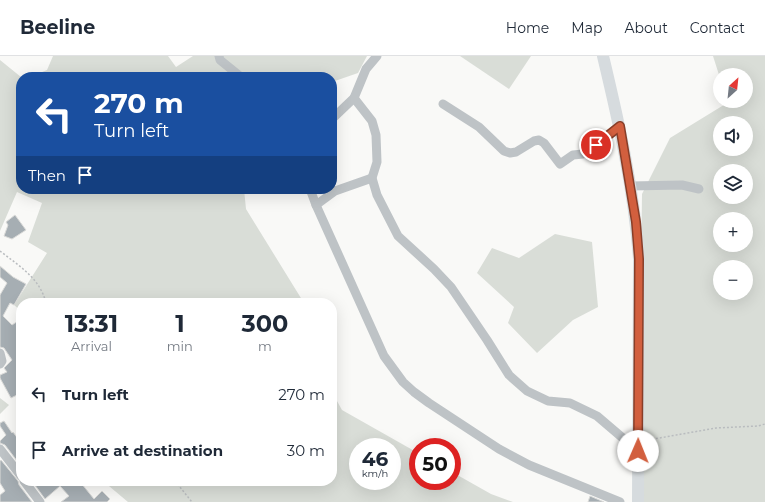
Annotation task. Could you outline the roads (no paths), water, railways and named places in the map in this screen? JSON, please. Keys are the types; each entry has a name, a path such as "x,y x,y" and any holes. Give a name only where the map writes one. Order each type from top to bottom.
{"main road":[{"path":"603,56 620,126 636,222 639,259 638,502"}],"street":[{"path":"219,56 220,60 235,72"},
{"path":"337,114 354,98 366,69 377,56"},
{"path":"354,98 372,120 376,135 377,162 372,178 377,195 398,236 434,269 451,288 509,375 527,391 548,401 570,403 597,416 638,446"},
{"path":"443,104 479,127 504,151 510,153 516,152 534,141 539,140 544,143 560,164 573,154 583,154 620,126"},
{"path":"337,190 372,178"},
{"path":"630,186 682,185 699,189"},
{"path":"312,194 384,356 403,382 429,403 529,465 620,502"},
{"path":"316,205 331,194"},
{"path":"0,353 2,360 0,364"},
{"path":"0,449 16,470"},
{"path":"28,486 40,502"}]}
